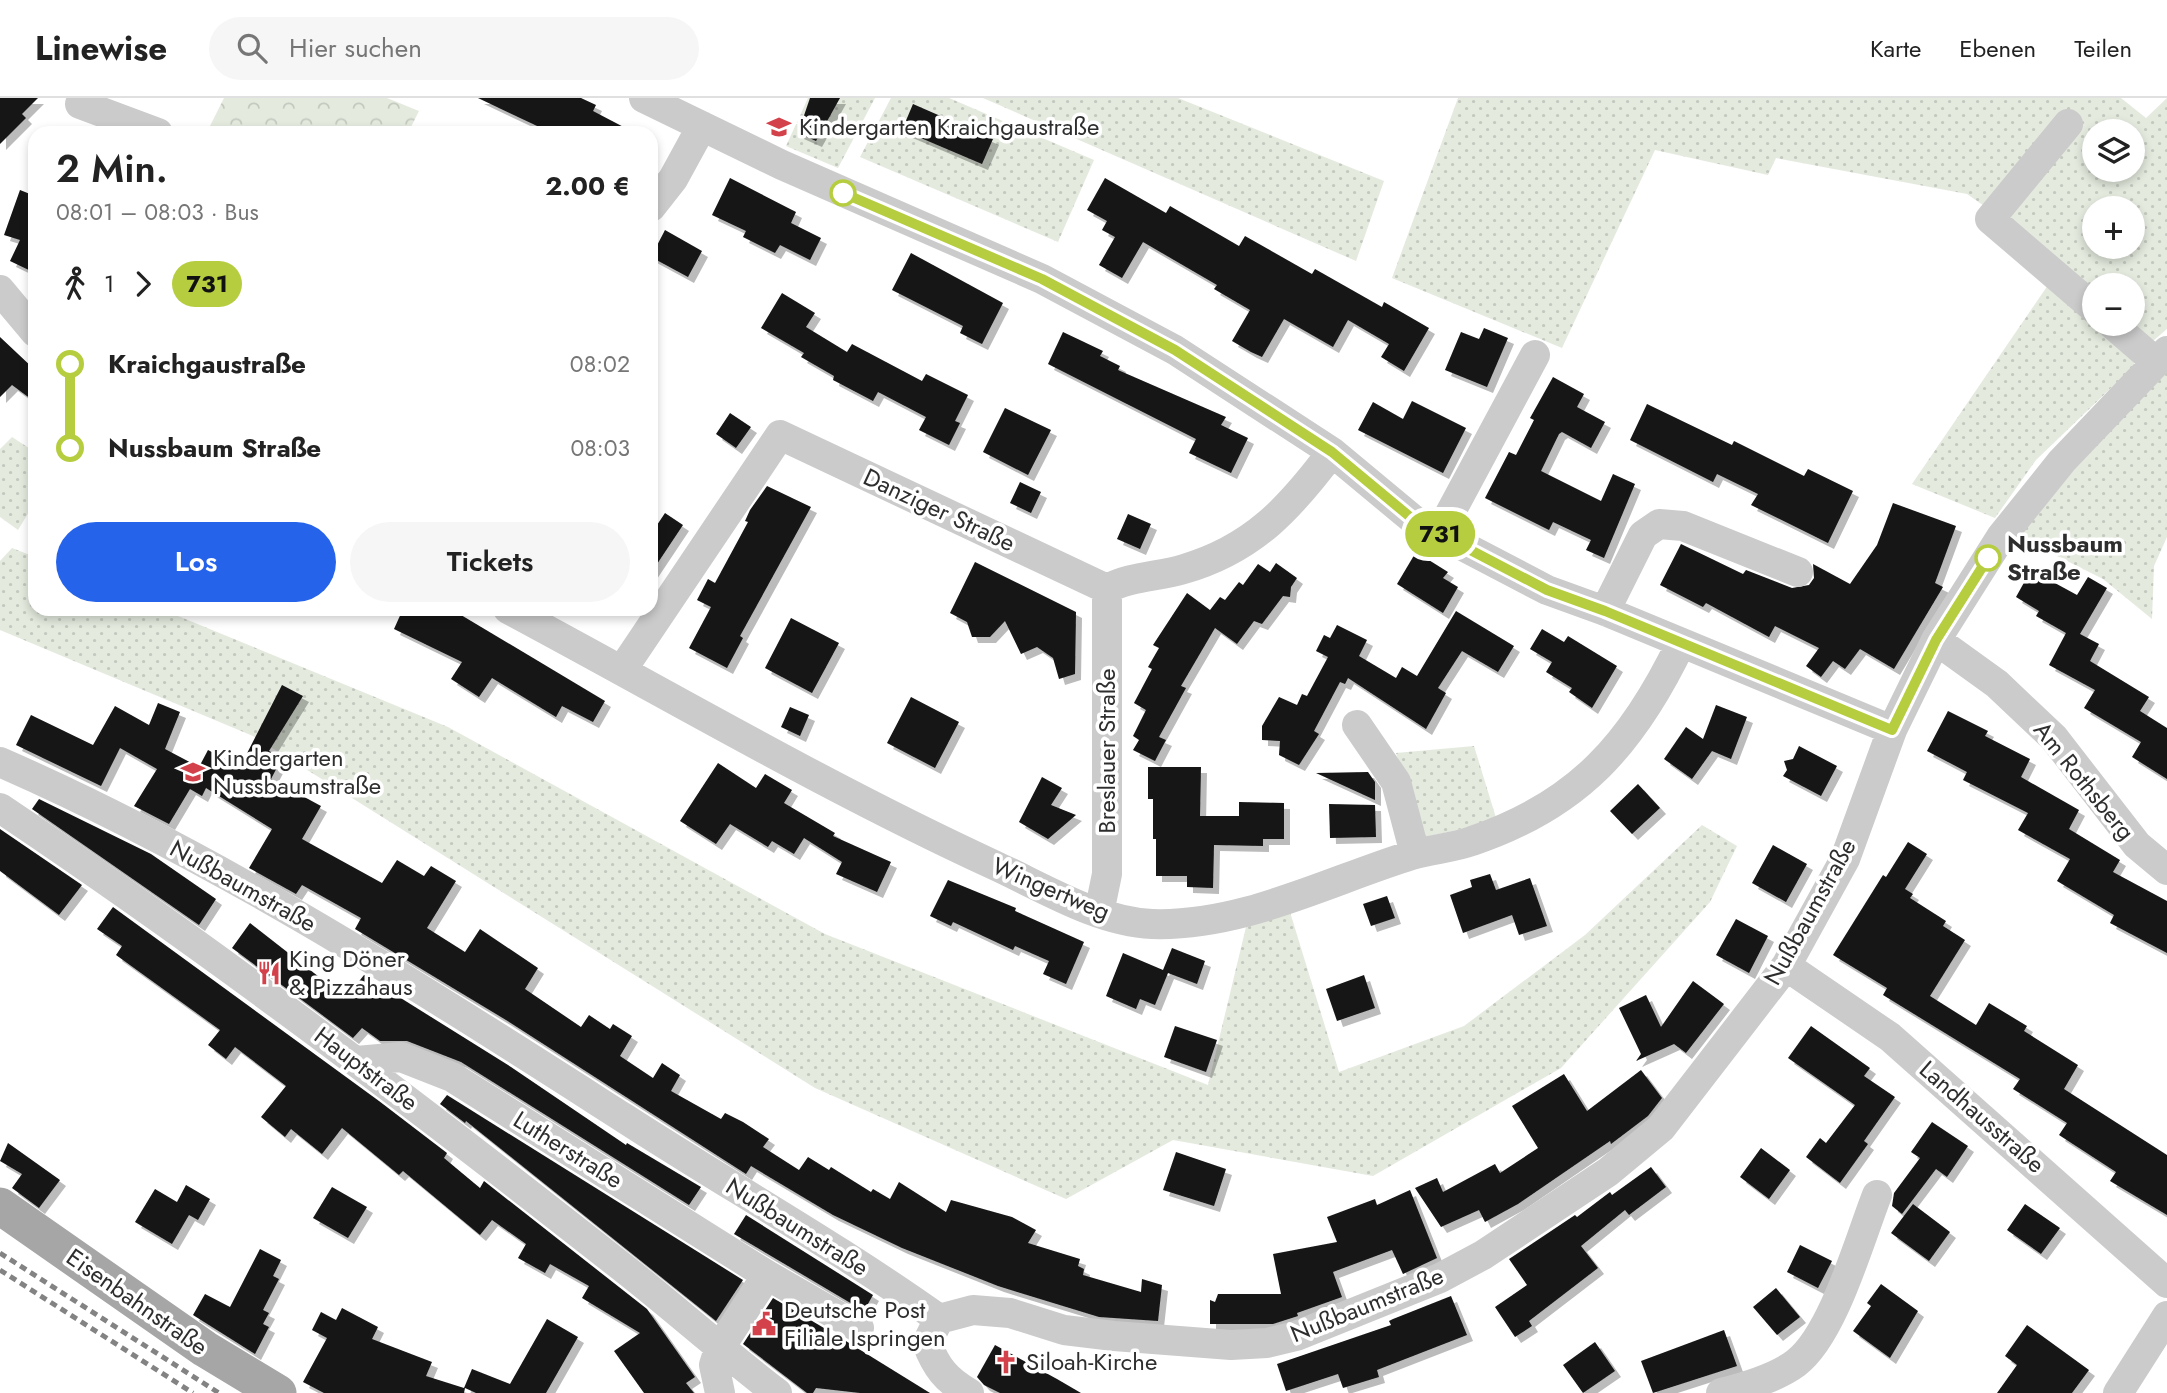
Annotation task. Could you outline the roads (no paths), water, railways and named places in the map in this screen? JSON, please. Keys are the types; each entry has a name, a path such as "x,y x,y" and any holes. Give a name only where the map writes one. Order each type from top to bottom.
{"main road":[{"name":"Eisenbahnstraße","path":"0,1206 205,1349 278,1393"}],"street":[{"path":"644,98 803,175 1042,279 1175,350 1332,452 1415,521 1547,590 1605,611 1892,730"},
{"path":"80,104 139,126"},
{"path":"2068,124 1990,219 2082,298"},
{"path":"658,198 673,179 702,126"},
{"path":"0,289 28,323"},
{"path":"2130,336 2162,357"},
{"path":"1439,534 1535,355"},
{"name":"Nußbaumstraße","path":"0,762 80,796 378,960 747,1197 889,1284 939,1319 973,1310 1010,1313 1064,1330 1114,1336 1231,1345 1267,1343 1296,1336 1440,1278 1483,1255 1608,1172 1661,1128 1786,967 1845,859 1892,730 1936,640 2001,537 2062,461 2162,357"},
{"name":"Danziger Straße","path":"622,670 780,435 1107,589"},
{"path":"1107,589 1125,580 1165,575 1208,563 1244,545 1294,503 1332,452"},
{"path":"1605,611 1643,535 1659,524 1683,526 1798,572"},
{"name":"Breslauer Straße","path":"1099,913 1107,874 1107,589"},
{"name":"Wingertweg","path":"521,616 845,794 1099,913 1148,924 1181,923 1260,908 1415,854 1469,842 1529,818 1574,789 1609,756 1655,696 1681,643"},
{"name":"Am Rothsberg","path":"1936,640 1997,684 2054,738 2137,845 2167,870"},
{"path":"1357,725 1396,782 1415,854"},
{"name":"Hauptstraße","path":"0,808 357,1061 620,1265 719,1349 777,1393"},
{"name":"Landhausstraße","path":"1786,967 1890,1037 2167,1283"},
{"name":"Lutherstraße","path":"357,1061 401,1057 452,1077 767,1275 859,1328"},
{"path":"1739,1391 1795,1363 1822,1335 1877,1195"},
{"path":"720,1393 714,1365 719,1349 767,1275"},
{"path":"2118,1393 2167,1316"},
{"path":"939,1319 927,1343 935,1366 953,1384 969,1393"}],"railway":[{"path":"0,1253 219,1393"},
{"path":"0,1270 193,1393"}],"place":[{"name":"Kindergarten Kraichgaustraße","path":"779,127"},
{"name":"Nussbaum Straße","path":"1988,558"},
{"name":"Kindergarten Nussbaumstraße","path":"193,772"},
{"name":"King Döner & Pizzahaus","path":"269,973"},
{"name":"Deutsche Post Filiale Ispringen","path":"764,1324"},
{"name":"Siloah-Kirche","path":"1006,1362"}]}
